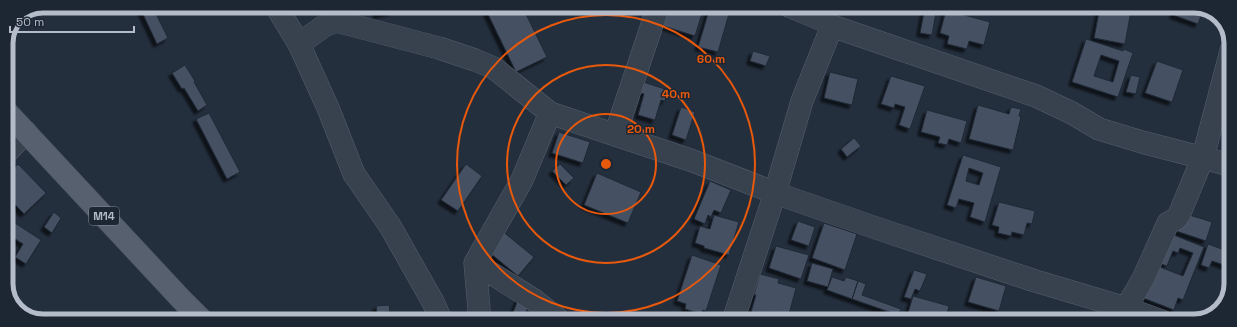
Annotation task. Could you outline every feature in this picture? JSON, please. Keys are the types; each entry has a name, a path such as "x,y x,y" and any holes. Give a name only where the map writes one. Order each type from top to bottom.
{"main road":[{"name":"M14","path":"13,118 196,314"}],"street":[{"path":"280,13 299,44 328,108 354,174 390,226 438,314"},
{"path":"615,135 656,13"},
{"path":"805,13 827,22 832,26 1036,96 1072,113 1099,129 1224,163"},
{"path":"299,44 324,26 336,20 439,48 494,68 550,113 693,161 775,193 1018,275 1121,314"},
{"path":"735,314 775,193 802,101 832,26"},
{"path":"1125,314 1143,279 1168,223 1176,219 1179,215 1203,158 1224,78"},
{"path":"479,314 475,263 522,180 550,113"},
{"path":"13,146 26,132"},
{"path":"475,263 534,300 552,314"}],"building":[{"path":"142,13 156,13 168,38 157,44"},
{"path":"377,13 387,13 377,15"},
{"path":"487,13 525,13 547,57 516,72"},
{"path":"661,13 702,13 695,36 657,24"},
{"path":"708,13 729,13 718,52 698,47"},
{"path":"924,13 936,13 932,35 920,33"},
{"path":"945,13 957,13 990,22 984,45 969,41 967,49 947,44 949,36 940,33"},
{"path":"1099,13 1131,13 1125,44 1094,38"},
{"path":"1174,13 1202,14 1198,24 1173,15"},
{"path":"1086,39 1123,51 1124,49 1133,53 1118,97 1072,82","holes":["1101,55 1119,61 1113,82 1094,76"]},
{"path":"753,51 770,56 766,66 750,61"},
{"path":"1157,61 1183,70 1172,102 1145,93"},
{"path":"185,65 207,105 198,111 184,88 182,89 172,73"},
{"path":"830,72 858,79 852,105 824,98"},
{"path":"1131,75 1140,77 1136,94 1126,92"},
{"path":"891,76 925,86 910,129 899,125 905,107 895,104 894,108 881,104"},
{"path":"637,80 668,90 665,101 661,100 655,120 638,115 644,94 633,91"},
{"path":"1221,99 1224,99 1224,126 1217,125"},
{"path":"978,105 1009,114 1011,107 1021,109 1019,116 1021,117 1013,150 969,139"},
{"path":"681,107 695,112 686,140 672,135"},
{"path":"927,110 967,121 961,143 949,139 947,145 938,143 940,137 921,132"},
{"path":"209,113 240,172 227,179 196,119"},
{"path":"559,132 590,142 583,163 552,153"},
{"path":"854,138 861,146 847,157 841,149"},
{"path":"963,155 1001,167 985,222 970,217 974,203 959,199 956,208 947,205","holes":["969,168 983,173 979,185 966,181"]},
{"path":"18,164 46,193 24,214 13,202 13,169"},
{"path":"466,164 482,176 458,211 441,200"},
{"path":"560,164 574,178 566,185 552,171"},
{"path":"597,173 641,192 628,223 584,205"},
{"path":"710,181 731,190 721,213 714,210 711,217 708,215 705,224 694,219"},
{"path":"999,202 1035,211 1032,224 1027,223 1024,235 1012,232 1011,236 998,233 999,227 992,225"},
{"path":"54,212 61,218 52,233 44,227"},
{"path":"1180,212 1212,222 1206,241 1173,230"},
{"path":"714,215 739,222 729,255 704,248 704,246 695,243 700,226 710,229"},
{"path":"798,221 815,227 809,246 791,240"},
{"path":"15,223 41,240 26,264 15,257 23,244 13,238 13,227"},
{"path":"824,223 857,234 845,270 812,258"},
{"path":"501,230 534,257 518,276 485,249"},
{"path":"1161,230 1204,247 1183,300 1178,298 1174,310 1138,296 1150,263 1183,276 1193,253 1180,248 1178,253 1173,251 1167,266 1149,260"},
{"path":"1208,244 1224,250 1224,265 1212,261 1209,268 1201,265"},
{"path":"776,246 809,255 801,279 769,268"},
{"path":"692,255 721,265 706,311 703,310 701,314 685,309 686,304 677,301"},
{"path":"812,263 833,269 828,287 807,281"},
{"path":"914,270 927,274 920,291 915,289 911,299 904,297"},
{"path":"760,274 779,279 778,283 796,288 789,314 775,314 768,312 768,314 759,314 751,312 756,295 754,295"},
{"path":"832,277 844,281 846,277 858,281 852,299 827,290"},
{"path":"976,277 1006,286 999,311 968,302"},
{"path":"858,281 866,284 862,295 901,309 898,314 895,314 852,299"},
{"path":"913,296 949,306 947,314 908,314"},
{"path":"519,297 530,301 525,314 512,314"},
{"path":"389,305 390,312 377,313 376,306"}]}
